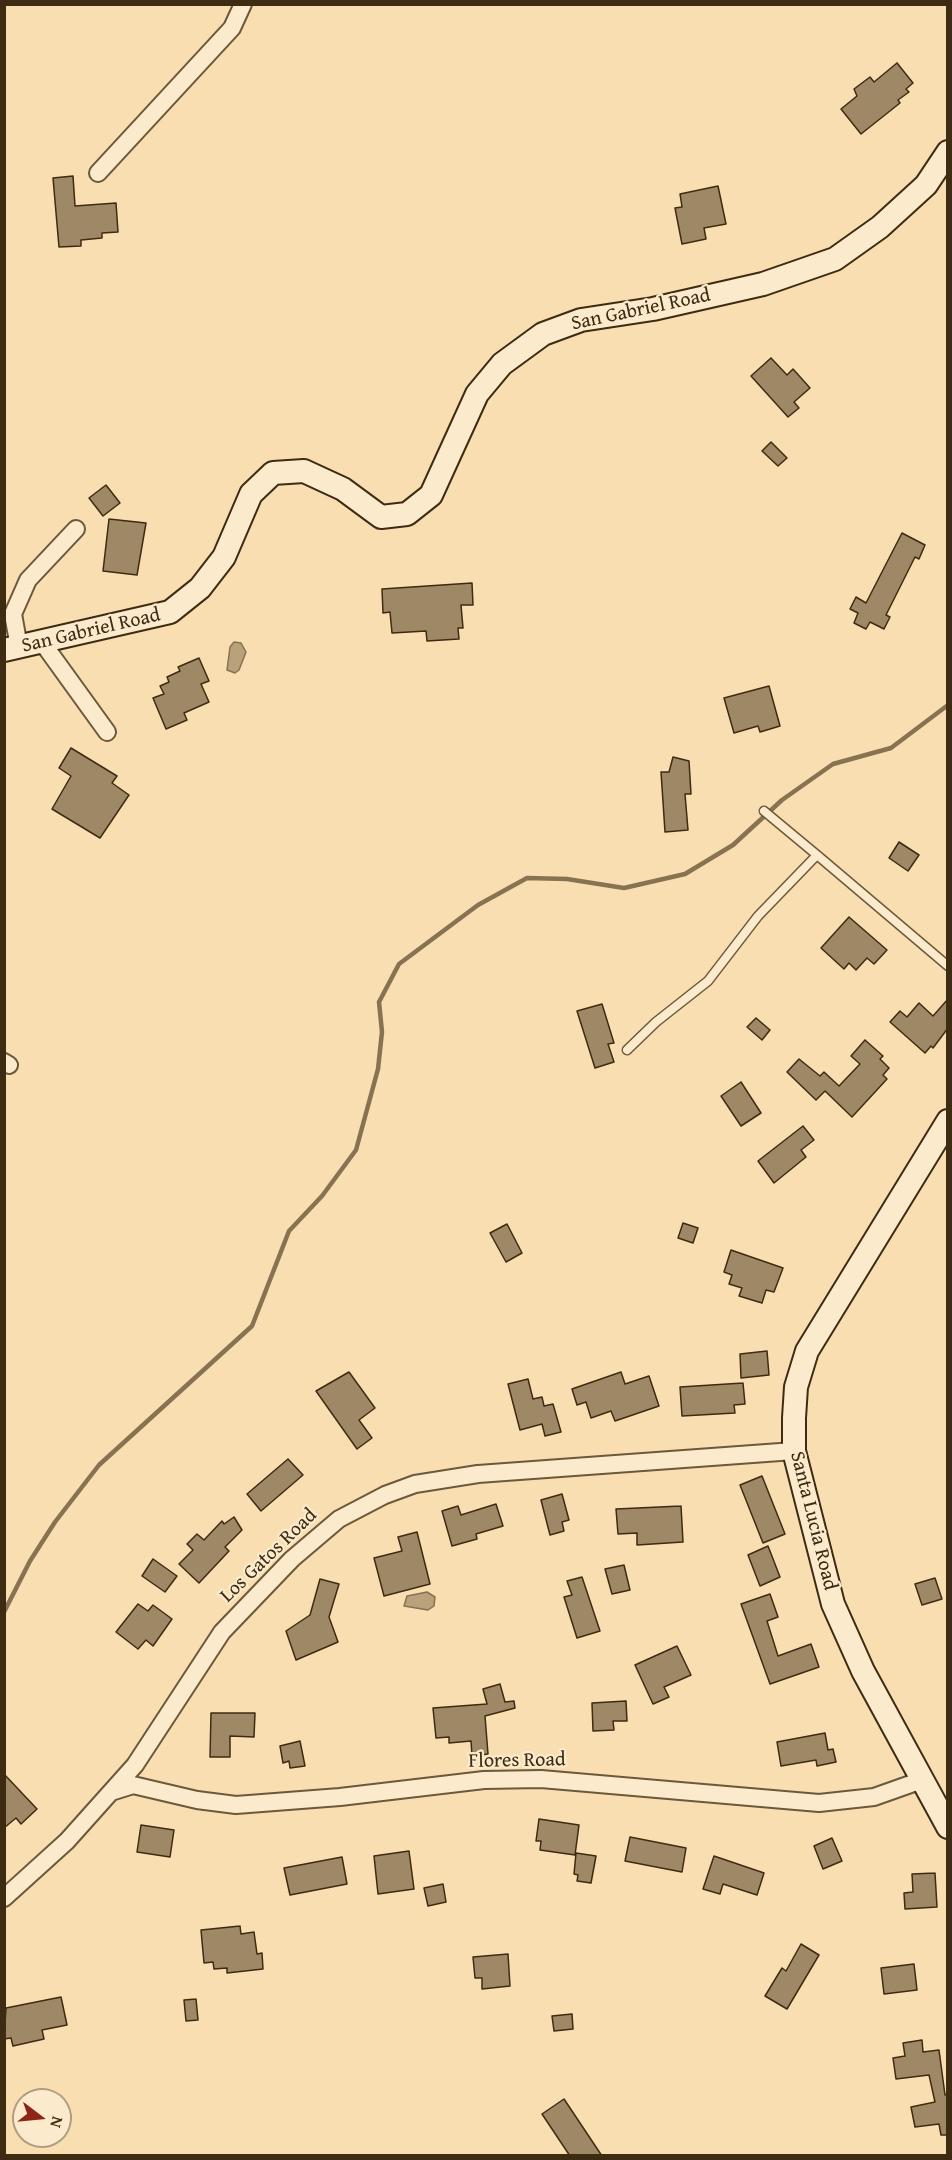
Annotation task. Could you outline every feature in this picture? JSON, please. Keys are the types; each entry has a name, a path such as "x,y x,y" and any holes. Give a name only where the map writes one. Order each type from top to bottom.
{"street":[{"path":"98,173 232,28 243,4"},
{"name":"San Gabriel Road","path":"12,649 170,612 200,588 224,557 251,494 273,473 304,471 343,489 381,517 407,514 431,495 477,394 502,364 543,334 581,320 653,309 763,284 835,259 880,227 926,185 948,152"},
{"path":"12,649 13,614 28,580 76,529"},
{"path":"42,642 107,732"},
{"name":"Santa Lucia Road","path":"948,1121 807,1351 796,1387 794,1451 826,1579 846,1638 948,1827"},
{"name":"Los Gatos Road","path":"4,1899 67,1841 135,1766 222,1632 319,1534 339,1519 363,1506 416,1484 512,1469 794,1451"},
{"name":"Flores Road","path":"113,1792 133,1785 197,1800 236,1805 340,1797 484,1780 541,1779 819,1803 874,1797 922,1780"}],"lane":[{"path":"764,811 948,966"},
{"path":"627,1050 656,1022 708,981 758,916 817,855"}],"shaded area":[{"path":"234,642 241,643 246,652 239,670 235,673 227,670 230,647"},
{"path":"427,1592 435,1597 434,1606 428,1610 404,1606 407,1596"}],"building":[{"path":"897,63 913,83 906,89 909,92 898,100 900,103 861,134 841,109 857,96 854,89 870,77 874,82"},
{"path":"73,176 75,206 116,203 118,232 102,233 102,238 81,240 81,246 59,247 53,178"},
{"path":"718,186 726,224 704,228 706,239 682,244 675,208 682,207 680,194"},
{"path":"771,358 787,375 793,369 810,388 794,402 799,408 788,417 751,376"},
{"path":"771,442 787,458 778,466 762,451"},
{"path":"106,485 120,503 103,516 89,498"},
{"path":"109,519 146,523 137,575 103,571"},
{"path":"902,533 925,545 919,559 915,557 886,615 890,617 884,629 870,622 866,629 854,623 858,613 850,609 856,597 866,603"},
{"path":"472,583 473,605 461,605 463,628 458,628 459,639 427,641 426,631 392,633 390,612 383,613 382,589"},
{"path":"199,658 209,681 201,684 209,702 184,713 187,720 166,729 153,698 164,694 160,686 169,682 167,677 180,671 178,667"},
{"path":"769,686 780,726 760,732 758,726 734,733 724,698"},
{"path":"71,748 117,776 112,783 129,795 100,838 52,809 71,776 59,768"},
{"path":"673,757 689,761 691,794 685,794 688,830 665,832 661,772 669,772"},
{"path":"899,842 919,855 908,871 889,858"},
{"path":"849,917 887,950 874,964 867,958 856,970 849,963 844,969 821,948"},
{"path":"948,999 948,1028 933,1048 931,1046 925,1053 890,1022 900,1011 907,1017 919,1003 933,1016"},
{"path":"602,1004 614,1043 608,1044 614,1062 595,1068 577,1011"},
{"path":"756,1018 770,1030 762,1040 747,1027"},
{"path":"865,1040 883,1056 880,1059 889,1068 883,1075 887,1079 852,1117 825,1091 816,1100 787,1072 799,1059 820,1076 824,1072 839,1086 860,1064 851,1056"},
{"path":"741,1082 761,1113 741,1126 721,1096"},
{"path":"803,1126 814,1140 801,1150 806,1157 774,1183 758,1161"},
{"path":"683,1223 698,1228 693,1243 678,1238"},
{"path":"507,1224 522,1253 506,1262 490,1233"},
{"path":"731,1250 783,1268 774,1292 766,1290 762,1303 739,1296 742,1288 729,1284 732,1275 724,1272"},
{"path":"767,1351 769,1375 741,1378 740,1354"},
{"path":"349,1372 375,1408 359,1420 372,1438 357,1449 316,1391"},
{"path":"621,1372 625,1384 649,1376 659,1406 615,1421 611,1411 591,1418 586,1402 577,1405 572,1389"},
{"path":"528,1379 533,1399 542,1397 544,1406 553,1404 561,1432 545,1436 542,1424 520,1430 508,1384"},
{"path":"743,1383 745,1404 734,1405 735,1413 682,1416 680,1387"},
{"path":"288,1459 303,1475 261,1511 247,1494"},
{"path":"762,1476 785,1534 763,1543 740,1485"},
{"path":"562,1494 569,1520 562,1522 564,1531 550,1535 541,1500"},
{"path":"496,1504 503,1526 476,1534 477,1539 452,1546 442,1511 458,1506 461,1515"},
{"path":"681,1506 683,1542 637,1545 637,1533 618,1534 616,1509"},
{"path":"234,1517 242,1530 225,1547 229,1551 199,1583 179,1564 193,1550 187,1544 197,1534 204,1540 222,1521 224,1524"},
{"path":"417,1532 430,1584 384,1596 374,1558 402,1551 398,1537"},
{"path":"768,1546 780,1577 760,1586 748,1555"},
{"path":"153,1559 177,1576 165,1592 142,1576"},
{"path":"624,1565 630,1590 612,1594 605,1569"},
{"path":"582,1577 600,1631 577,1638 564,1597 572,1595 567,1581"},
{"path":"935,1578 942,1599 922,1605 915,1584"},
{"path":"320,1579 339,1584 329,1617 338,1642 296,1660 286,1631 310,1615"},
{"path":"770,1594 778,1617 767,1621 778,1656 811,1644 819,1667 770,1684 741,1604"},
{"path":"138,1604 148,1611 153,1605 172,1619 153,1646 146,1640 138,1649 116,1632"},
{"path":"677,1646 691,1675 664,1687 669,1697 653,1704 635,1665"},
{"path":"500,1684 505,1702 514,1701 515,1708 485,1716 488,1754 472,1756 471,1741 449,1743 449,1737 436,1738 433,1708 487,1704 483,1689"},
{"path":"626,1701 627,1721 613,1721 614,1730 593,1731 592,1703"},
{"path":"211,1713 255,1713 254,1737 230,1736 230,1757 210,1757"},
{"path":"825,1733 828,1750 833,1749 836,1762 817,1766 816,1760 781,1766 777,1742"},
{"path":"300,1741 305,1766 290,1768 289,1761 283,1763 280,1746"},
{"path":"4,1774 37,1809 21,1824 16,1818 4,1828"},
{"path":"539,1819 579,1825 575,1855 540,1850 541,1841 536,1841"},
{"path":"141,1825 174,1830 170,1857 137,1852"},
{"path":"630,1837 686,1848 682,1872 625,1861"},
{"path":"832,1838 842,1861 823,1869 814,1846"},
{"path":"409,1851 414,1889 378,1894 374,1856"},
{"path":"576,1853 596,1856 591,1883 577,1881 578,1875 574,1874"},
{"path":"714,1856 764,1873 757,1895 723,1884 720,1894 703,1889"},
{"path":"342,1857 347,1884 290,1895 284,1868"},
{"path":"935,1873 937,1907 905,1909 904,1893 913,1892 912,1874"},
{"path":"443,1884 446,1902 428,1906 424,1888"},
{"path":"240,1926 241,1934 254,1932 257,1954 262,1953 263,1969 227,1973 227,1968 214,1969 213,1962 204,1963 201,1930"},
{"path":"801,1944 819,1955 787,2009 765,1996 782,1968 786,1971"},
{"path":"508,1954 510,1986 482,1989 482,1978 475,1978 473,1957"},
{"path":"914,1964 917,1990 884,1994 881,1968"},
{"path":"61,1997 67,2025 42,2030 44,2039 13,2046 11,2038 4,2039 6,2008"},
{"path":"196,1999 198,2020 186,2021 184,2000"},
{"path":"572,2014 573,2029 554,2031 552,2016"},
{"path":"922,2040 923,2052 939,2050 945,2095 948,2094 948,2135 941,2135 939,2124 915,2127 911,2107 935,2102 929,2075 896,2079 893,2058 905,2056 903,2043"},
{"path":"564,2099 602,2156 570,2156 542,2114"}],"waterway":[{"path":"4,1612 30,1561 55,1522 99,1465 252,1326 289,1231 322,1196 356,1150 378,1069 382,1032 379,1002 399,964 478,905 527,878 567,879 624,888 685,874 733,845 782,800 833,764 891,748 948,705"}]}
